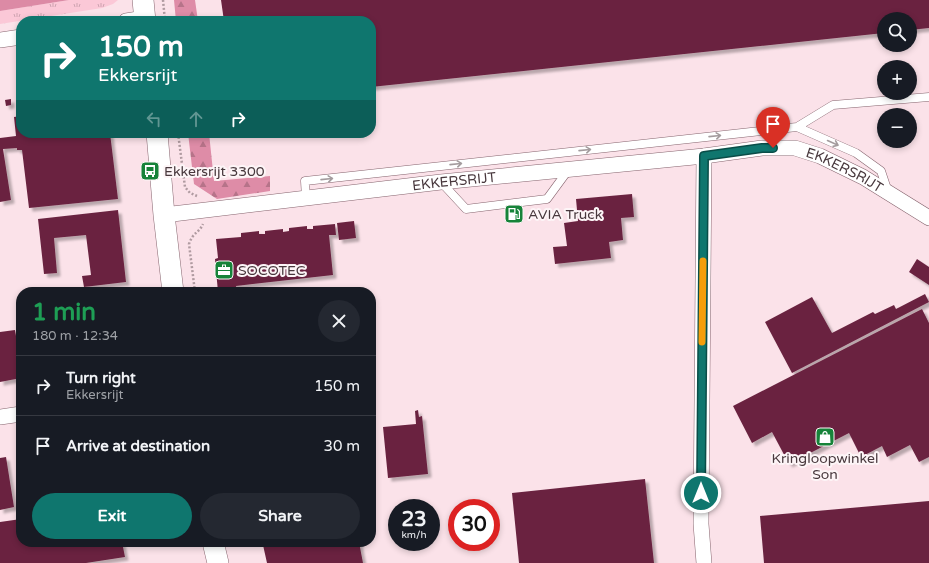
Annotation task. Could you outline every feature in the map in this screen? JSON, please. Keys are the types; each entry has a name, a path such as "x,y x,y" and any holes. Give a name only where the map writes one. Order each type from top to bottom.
{"main road":[{"path":"157,138 172,287"},
{"path":"214,547 218,563"}],"street":[{"path":"0,40 16,38"},
{"name":"EKKERSRIJT","path":"164,214 441,182 704,156 762,148 794,148 827,159 863,176 929,218"},
{"path":"704,156 701,524 704,563"},
{"path":"0,417 16,415"}],"lane":[{"path":"306,198 304,181 797,127 833,105 929,98"},
{"path":"797,127 856,153 881,171 889,193"},
{"path":"441,182 466,209 547,199 569,169"}],"path":[{"path":"163,0 165,16"},
{"path":"179,138 185,187 200,198 204,204 205,220 202,227 192,236 189,244 194,287"}],"green space":[{"path":"69,0 118,0 113,4 102,8 51,16 16,16 16,21 0,24 0,11"},
{"path":"174,0 195,0 197,16 176,16"},
{"path":"189,138 210,138 214,181 270,176 270,191 217,199 194,184"}],"shaded area":[{"path":"0,0 69,0 0,11"}],"building":[{"path":"221,0 929,0 929,28 917,29 917,12 877,12 877,34 376,86 376,16 223,16"},
{"path":"11,99 11,105 6,106 5,100"},
{"path":"14,117 16,117 16,136"},
{"path":"16,136 16,138 111,138 118,199 29,208 22,150 17,150 17,148 3,149 11,200 0,202 0,138"},
{"path":"632,194 634,217 621,218 623,240 609,242 611,258 555,264 553,247 567,246 564,223 578,221 576,199"},
{"path":"118,210 126,282 84,287 82,276 91,275 86,235 54,238 57,273 44,274 38,219"},
{"path":"354,221 356,238 339,240 337,223"},
{"path":"335,224 336,235 329,235 333,275 236,287 218,287 215,259 218,258 216,239 241,237 241,233 259,231 259,234 265,234 265,231 283,229 283,232 289,231 289,228 307,226 307,229 313,229 313,226"},
{"path":"917,259 929,267 929,285 909,272"},
{"path":"925,294 929,302 792,373 765,322 812,297 832,333 873,312 875,314 894,305 896,309"},
{"path":"922,309 929,323 929,457 919,462 910,445 887,457 882,446 861,457 849,433 789,464 772,432 752,443 733,406"},
{"path":"15,330 16,379 0,382 0,332"},
{"path":"418,410 419,417 422,416 428,474 388,478 383,427 416,424 415,411"},
{"path":"6,457 14,507 0,510 0,458"},
{"path":"645,479 654,563 519,563 512,493"},
{"path":"929,501 929,563 764,563 760,516"},
{"path":"16,520 16,547 123,547 125,557 86,563 0,563 0,522"},
{"path":"263,547 360,547 363,563 267,563"}],"slow traffic":[{"path":"702,342 703,261"}],"place":[{"name":"Ekkersrijt 3300","path":"150,171"},
{"name":"AVIA Truck","path":"514,214"},
{"name":"SOCOTEC","path":"224,270"},
{"name":"Kringloopwinkel Son","path":"825,437"}],"route":[{"path":"701,493 704,156 762,148 773,148"}]}
